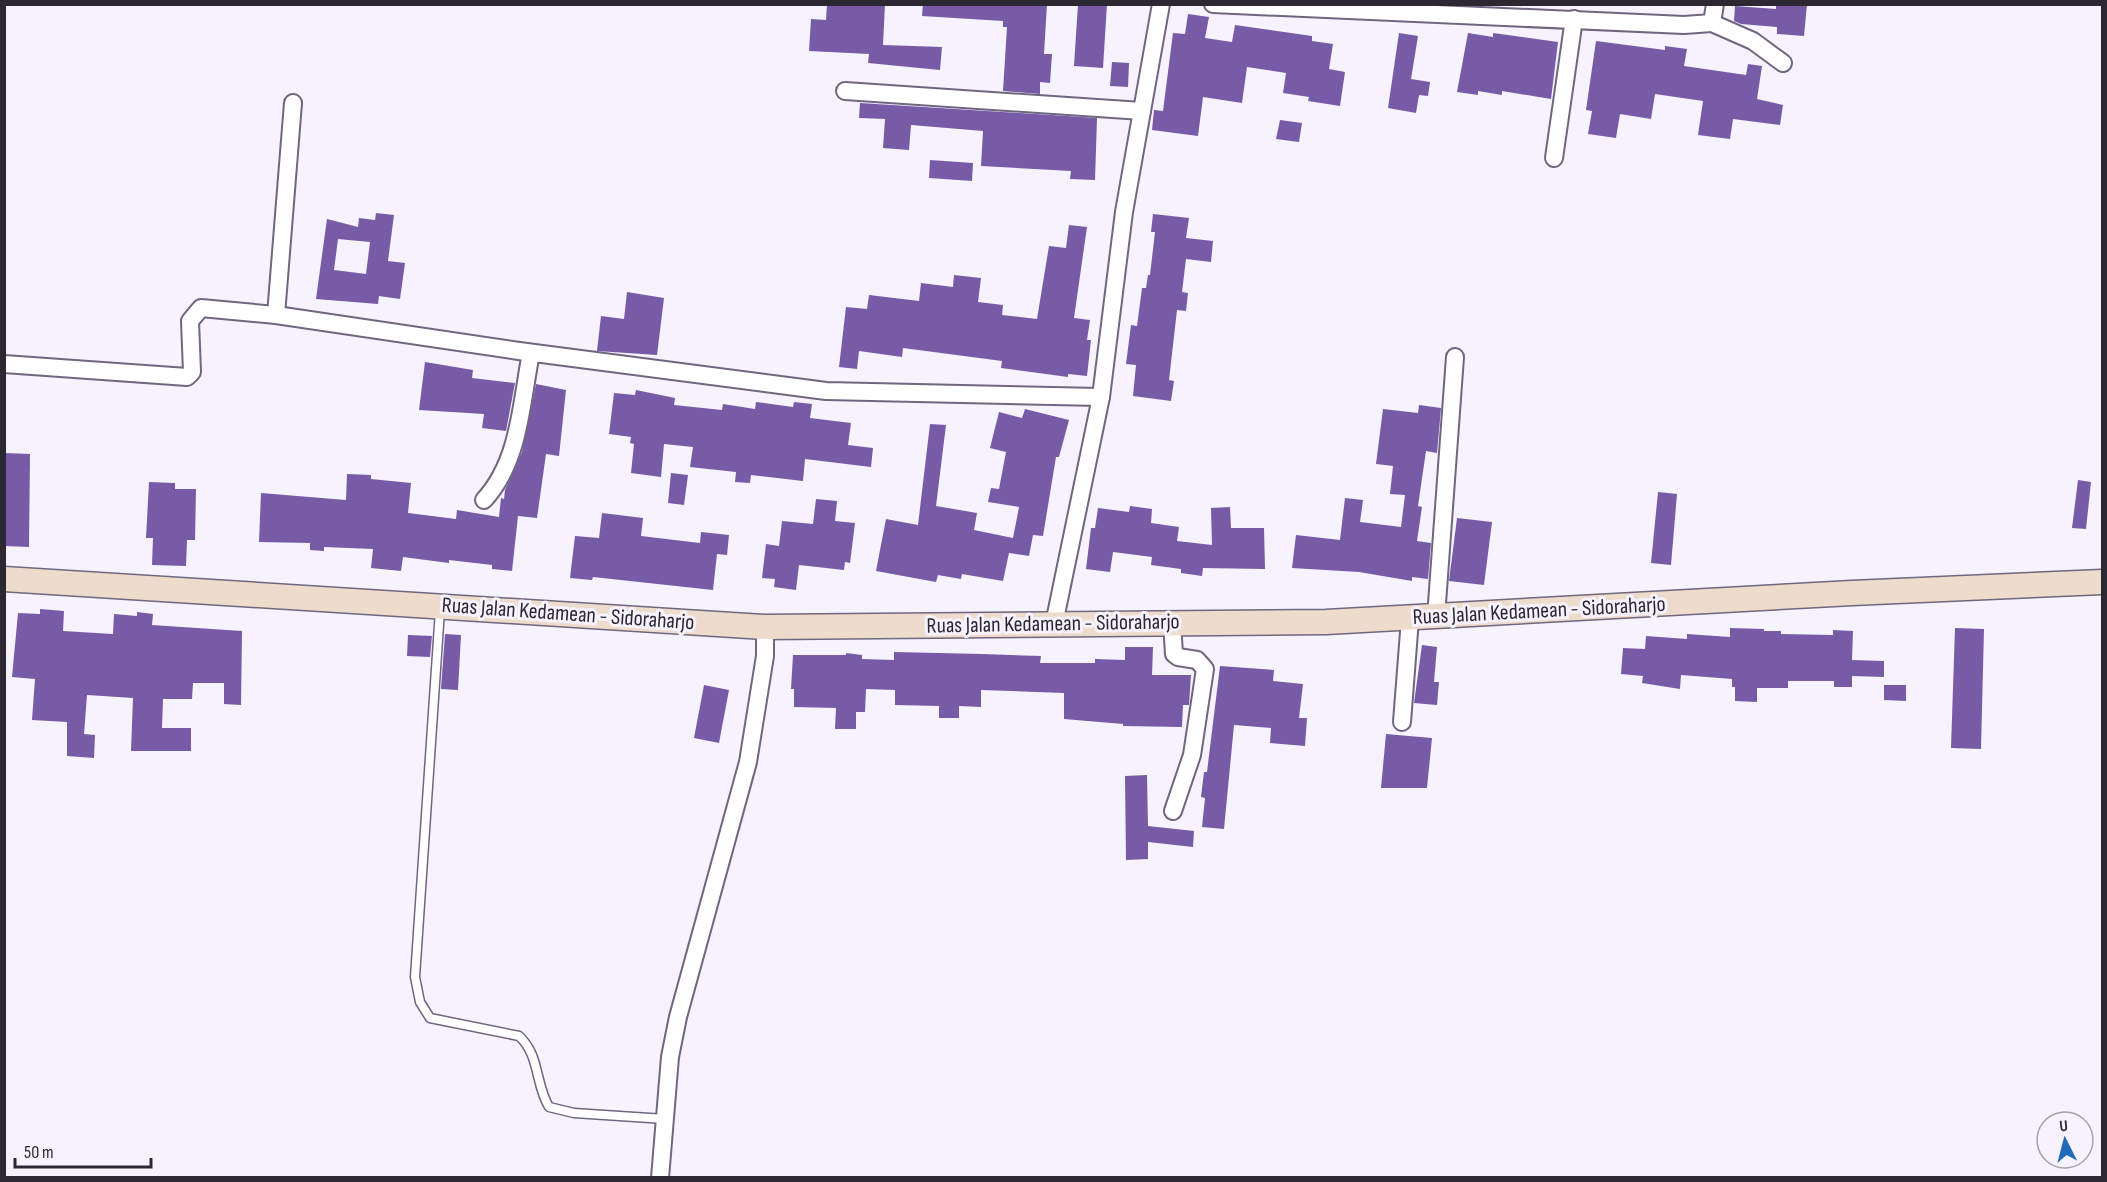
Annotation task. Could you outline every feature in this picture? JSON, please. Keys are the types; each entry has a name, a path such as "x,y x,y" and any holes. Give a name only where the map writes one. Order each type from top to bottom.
{"main road":[{"name":"Ruas Jalan Kedamean - Sidoraharjo","path":"4,579 765,627 1326,622 1852,593 2103,582"}],"street":[{"path":"1054,624 1101,397 1124,212 1161,4"},
{"path":"1213,4 1442,9 1684,25 1712,23 1753,41 1784,63"},
{"path":"1712,23 1715,4"},
{"path":"1554,158 1574,19"},
{"path":"845,91 1142,111"},
{"path":"276,315 293,103"},
{"path":"4,364 187,377 192,372 190,321 194,313 201,308 276,315 531,353 826,391 1101,397"},
{"path":"484,500 497,486 508,464 531,353"},
{"path":"1436,617 1455,357"},
{"path":"1402,722 1410,619"},
{"path":"1172,623 1174,654 1178,657 1197,660 1205,669 1192,755 1173,811"},
{"path":"660,1178 670,1057 678,1017 748,762 764,666 765,627"}],"lane":[{"path":"441,606 415,976 420,1002 430,1018 519,1036 527,1044 534,1058 542,1096 549,1107 574,1113 665,1119"}],"building":[{"path":"827,4 885,4 883,45 942,47 940,70 868,63 869,54 809,51 811,19 826,20"},
{"path":"923,4 1047,4 1044,54 1052,54 1050,83 1040,82 1040,94 1003,91 1007,27 1003,27 1003,21 922,16"},
{"path":"1078,4 1107,4 1103,68 1074,66"},
{"path":"1776,4 1807,4 1804,36 1777,34 1777,27 1741,24 1734,21 1735,6 1776,9"},
{"path":"1188,14 1209,17 1205,38 1232,42 1235,25 1312,36 1312,41 1333,44 1329,69 1345,72 1340,106 1308,101 1309,97 1283,93 1286,73 1247,67 1242,103 1203,97 1198,136 1152,130 1154,110 1163,111 1173,33 1185,34"},
{"path":"1399,33 1418,36 1411,79 1430,82 1428,96 1419,95 1416,113 1388,108"},
{"path":"1468,33 1493,37 1493,33 1558,42 1551,99 1502,91 1502,95 1478,91 1478,95 1457,92"},
{"path":"1596,41 1665,50 1665,46 1687,49 1684,66 1746,75 1748,64 1762,66 1757,99 1783,105 1780,125 1733,119 1730,139 1698,135 1703,101 1655,94 1651,119 1620,114 1616,138 1588,134 1592,111 1586,110"},
{"path":"1112,62 1129,63 1128,87 1110,86"},
{"path":"860,103 1097,118 1095,180 1070,179 1071,171 981,166 983,131 911,125 909,150 883,148 885,119 859,118"},
{"path":"1280,120 1302,123 1299,142 1276,139"},
{"path":"930,160 973,163 972,181 929,178"},
{"path":"376,213 394,215 388,261 405,263 400,299 379,296 378,304 316,299 327,219 358,227 359,218 375,220","holes":["338,239 370,242 366,274 334,270"]},
{"path":"1153,214 1189,218 1186,238 1213,241 1211,262 1186,259 1182,292 1188,293 1186,311 1177,310 1169,380 1174,381 1171,401 1133,396 1136,365 1126,364 1131,325 1137,326 1142,288 1146,288 1148,275 1150,275 1155,232 1151,232"},
{"path":"1069,225 1087,227 1074,318 1090,320 1087,340 1091,340 1087,376 1068,374 1068,377 1001,368 1002,361 903,348 902,357 859,351 857,369 839,367 846,307 867,309 869,295 919,301 921,283 953,287 954,275 981,278 978,302 1003,305 1002,315 1037,319 1049,246 1066,248"},
{"path":"627,292 664,298 657,355 597,351 601,316 624,319"},
{"path":"425,362 473,370 472,378 515,383 506,431 482,428 484,414 419,410"},
{"path":"536,384 566,390 559,456 546,454 537,518 518,516 512,571 492,569 492,565 449,560 449,563 403,557 401,571 371,568 373,549 324,547 324,551 310,550 310,543 259,542 261,493 346,500 347,474 371,475 371,479 411,483 408,513 456,519 457,510 499,517 501,498 504,499 505,490 522,452"},
{"path":"636,390 675,398 674,405 722,410 723,404 755,409 756,402 793,407 794,402 812,404 810,418 851,423 848,445 873,448 871,467 805,459 803,481 751,475 750,483 735,482 736,472 690,467 693,447 664,444 661,477 631,473 634,444 630,443 631,437 609,434 614,393 635,395"},
{"path":"1419,405 1441,408 1437,453 1426,451 1418,506 1422,507 1417,541 1431,543 1428,579 1412,577 1412,581 1359,572 1292,568 1296,535 1340,540 1345,498 1363,500 1360,522 1401,527 1405,495 1390,494 1393,466 1376,464 1383,409 1418,413"},
{"path":"1025,409 1069,420 1059,457 1056,457 1043,536 1033,535 1029,556 1009,553 1003,581 962,574 961,579 938,575 936,582 876,571 886,519 918,525 930,424 946,425 936,506 977,513 974,530 1013,538 1019,507 988,502 991,488 999,489 1006,452 990,448 999,412 1022,418"},
{"path":"5,453 30,454 29,547 4,546"},
{"path":"671,473 688,475 684,505 668,503"},
{"path":"2078,480 2091,482 2086,529 2072,528"},
{"path":"149,482 175,483 175,489 196,489 195,540 187,540 186,566 152,565 153,538 146,538"},
{"path":"1658,492 1677,494 1671,565 1651,563"},
{"path":"816,499 837,501 835,521 855,523 850,563 845,562 844,570 799,565 796,590 774,587 775,579 762,578 766,544 779,546 782,521 813,524"},
{"path":"1130,506 1152,509 1151,523 1179,527 1177,541 1212,545 1211,508 1230,507 1231,528 1264,528 1265,569 1203,568 1202,576 1181,573 1181,569 1151,565 1152,557 1113,552 1110,572 1086,569 1091,528 1095,528 1098,508 1129,512"},
{"path":"602,513 643,518 641,536 700,543 701,532 729,535 727,555 717,554 713,590 593,577 592,580 570,578 575,536 599,538"},
{"path":"1457,518 1492,522 1484,585 1449,581"},
{"path":"40,609 64,611 63,631 113,634 114,614 137,616 137,612 153,614 152,625 242,631 241,705 224,704 224,683 193,683 192,699 163,699 162,728 191,728 191,751 131,751 133,698 87,695 84,734 95,735 94,758 67,756 67,722 32,720 35,679 12,677 18,613 40,614"},
{"path":"1730,628 1781,631 1781,634 1833,635 1833,630 1853,631 1852,660 1884,661 1884,677 1852,676 1852,687 1834,687 1834,681 1788,681 1788,688 1757,688 1757,702 1735,701 1735,687 1732,687 1732,679 1681,675 1680,689 1642,683 1643,676 1621,674 1623,648 1645,649 1646,636 1687,639 1687,634 1730,637"},
{"path":"1955,628 1984,629 1981,749 1951,748"},
{"path":"445,634 461,635 458,690 441,689"},
{"path":"408,635 432,636 430,657 407,656"},
{"path":"1422,645 1437,647 1434,682 1439,682 1437,705 1414,703"},
{"path":"1125,647 1153,647 1152,675 1191,675 1189,705 1183,705 1182,727 1123,726 1123,724 1064,719 1064,693 981,690 981,707 959,706 959,718 939,718 939,706 895,705 895,690 866,689 865,712 856,712 856,729 835,729 836,708 794,707 794,689 791,689 793,655 846,655 846,653 862,655 862,659 894,660 894,652 982,654 1041,656 1040,663 1095,663 1095,659 1125,660"},
{"path":"1220,666 1274,670 1273,681 1303,684 1299,718 1307,718 1305,746 1270,743 1271,728 1234,725 1224,829 1202,827 1205,798 1201,797 1204,772 1207,772"},
{"path":"704,685 729,690 719,743 694,738"},
{"path":"1884,685 1906,685 1906,701 1884,700"},
{"path":"1386,734 1432,738 1427,788 1381,788"},
{"path":"1147,775 1148,826 1194,831 1193,847 1148,842 1148,859 1126,860 1125,776"}]}
